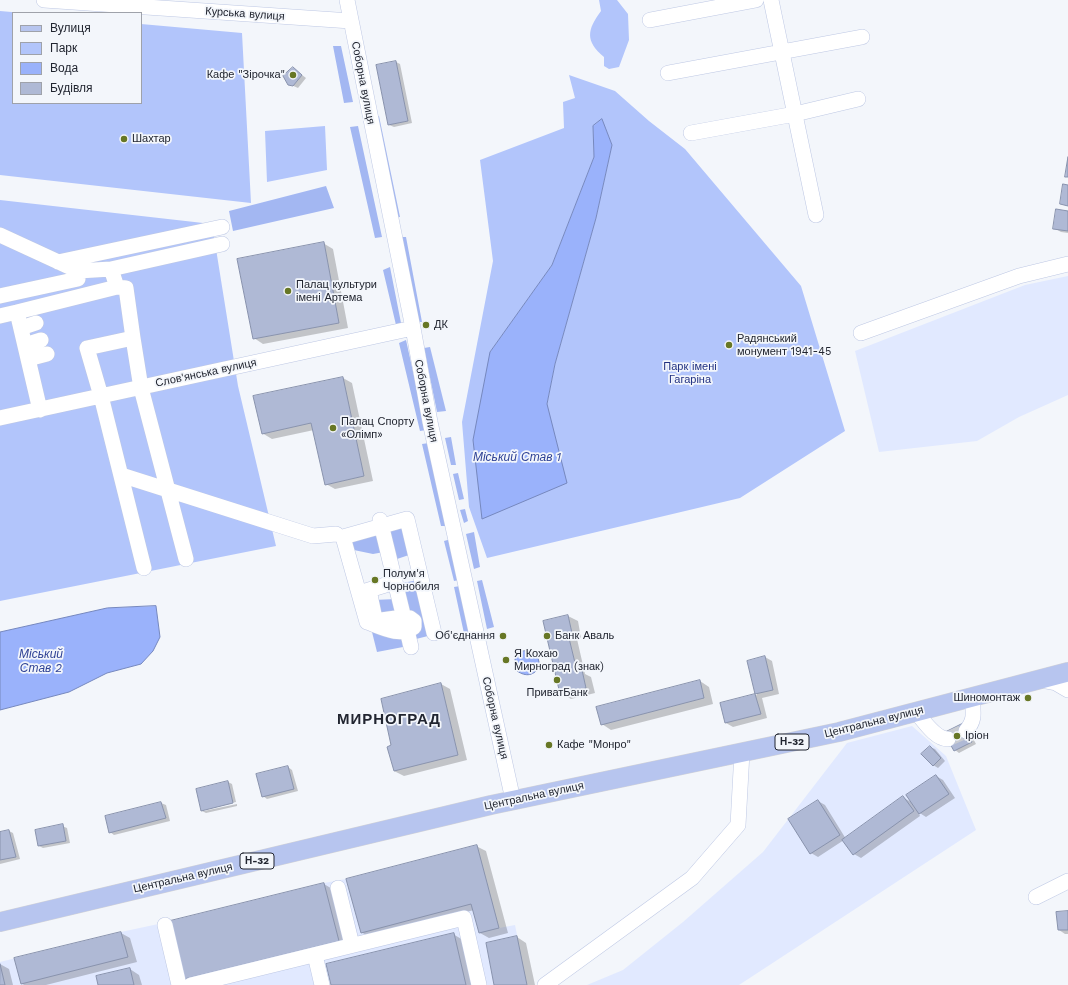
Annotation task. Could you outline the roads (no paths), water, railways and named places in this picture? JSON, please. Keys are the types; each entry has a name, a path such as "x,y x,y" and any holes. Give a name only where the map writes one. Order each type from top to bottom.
{"main road":[{"name":"Центральна вулиця","path":"0,922 513,800 839,732 1068,672"}],"street":[{"name":"Курська вулиця","path":"44,0 351,21"},
{"name":"Соборна вулиця","path":"347,0 413,328 430,422 513,800"},
{"path":"650,20 756,0"},
{"path":"771,0 816,215"},
{"path":"668,73 862,37"},
{"path":"691,133 795,114 858,99"},
{"path":"58,262 222,227"},
{"path":"0,235 58,262 78,275"},
{"path":"166,238 170,256"},
{"path":"0,296 78,275 222,244"},
{"path":"133,246 137,263"},
{"path":"861,333 1019,276 1068,264"},
{"path":"111,269 116,287"},
{"path":"78,275 79,296"},
{"path":"0,316 116,287 126,288 141,388 186,559"},
{"path":"17,312 40,410"},
{"path":"21,328 36,323"},
{"name":"Слов'янська вулиця","path":"0,418 413,328"},
{"path":"133,338 87,348 101,396 144,568"},
{"path":"27,352 41,340"},
{"path":"27,352 47,354"},
{"path":"121,475 313,536 336,534"},
{"path":"403,617 410,618 414,621 414,627 410,630 395,632 371,622 364,592 342,537 407,518 434,633"},
{"path":"380,520 411,647"},
{"path":"391,564 426,555"},
{"path":"400,602 403,598 398,580 421,572"},
{"path":"364,592 395,582"},
{"path":"1040,680 1056,683 1068,690"},
{"path":"966,731 973,719 972,697"},
{"path":"916,712 937,736 943,739 948,739"},
{"path":"545,985 692,878 738,825 742,752"},
{"path":"1036,897 1068,881"},
{"path":"338,888 352,945"},
{"path":"191,985 464,918 479,985"},
{"path":"165,925 179,985"},
{"path":"315,955 322,985"}],"water":[{"name":"Міський Став 1","path":"602,119 612,145 596,218 555,364 547,404 567,483 482,519 473,440 490,352 552,265 594,157 593,126"},
{"name":"Міський Став 2","path":"156,606 160,637 153,651 141,664 107,673 69,692 0,710 0,632 107,608"},
{"path":"531,650 537,654 540,666 532,674 527,675 520,673 517,671 515,659 519,652"}],"tunnel":[{"path":"948,739 966,731"}],"place":[{"name":"Кафе \"Зірочка\"","path":"293,75"},
{"name":"Шахтар","path":"124,139"},
{"name":"Палац культури імені Артема","path":"288,291"},
{"name":"ДК","path":"426,325"},
{"name":"Радянський монумент 1941-45","path":"729,345"},
{"name":"Палац Спорту «Олімп»","path":"333,428"},
{"name":"Полум'я Чорнобиля","path":"375,580"},
{"name":"Об'єднання","path":"503,636"},
{"name":"Банк Аваль","path":"547,636"},
{"name":"Я Кохаю Мирноград (знак)","path":"506,660"},
{"name":"ПриватБанк","path":"557,680"},
{"name":"Шиномонтаж","path":"1028,698"},
{"name":"Іріон","path":"957,736"},
{"name":"Кафе \"Монро\"","path":"549,745"}],"district":[{"name":"МИРНОГРАД","path":"389,720"}],"park label":[{"name":"Парк імені Гагаріна","path":"690,373"}]}
